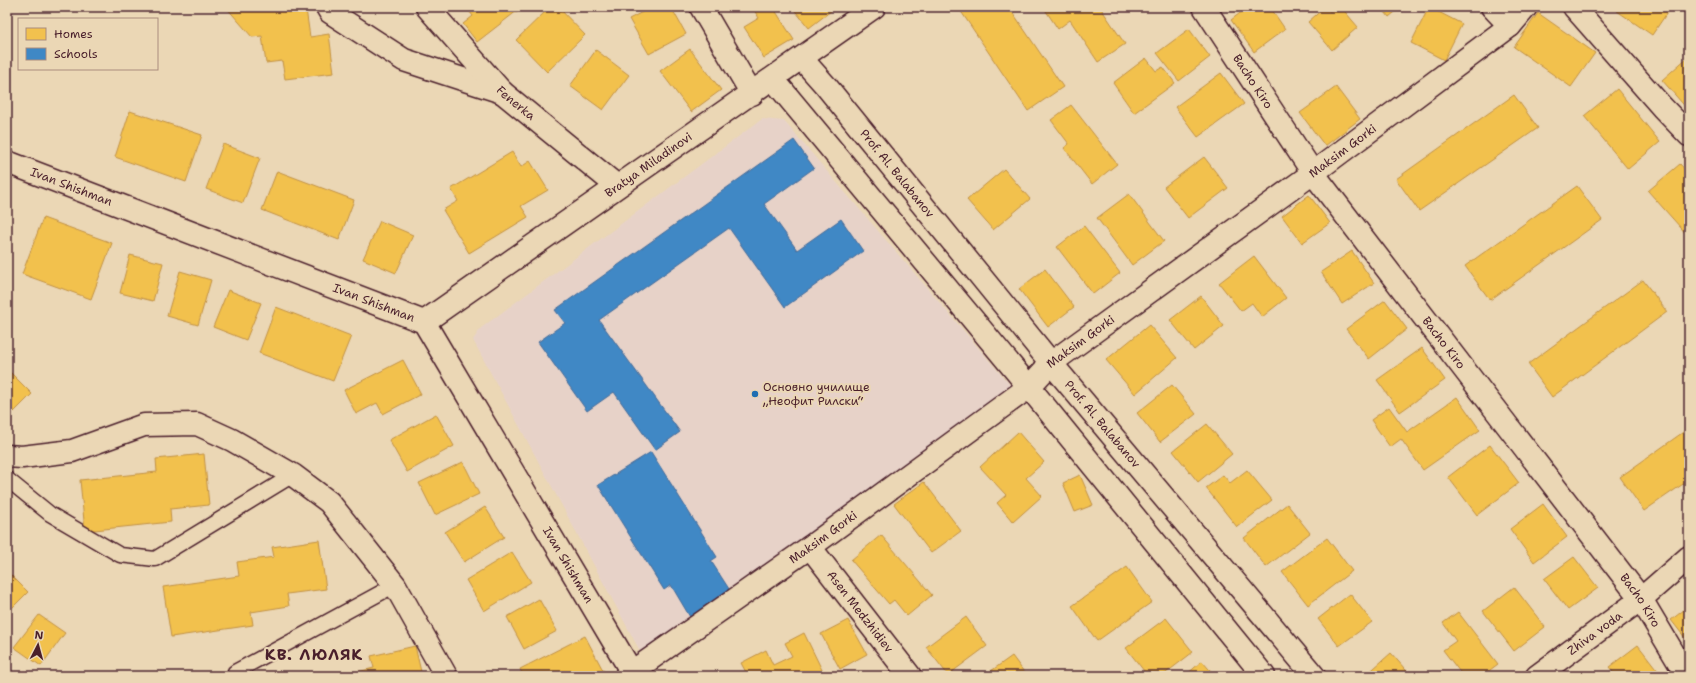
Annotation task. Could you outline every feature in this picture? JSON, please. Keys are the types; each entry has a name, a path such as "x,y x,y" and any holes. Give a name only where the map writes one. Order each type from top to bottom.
{"street":[{"path":"327,7 330,12 404,60 502,92"},
{"name":"Fenerka","path":"427,7 502,92 617,186"},
{"path":"701,7 752,94"},
{"name":"Bratya Miladinovi","path":"424,322 617,186 802,59 874,7"},
{"name":"Bacho Kiro","path":"1204,7 1313,173 1641,599 1687,676"},
{"path":"1492,7 1510,26"},
{"name":"Maksim Gorki","path":"631,675 810,547 1029,387 1051,363 1313,173 1510,26 1526,7"},
{"path":"1574,7 1662,107 1689,134"},
{"name":"Prof. Al. Balabanov","path":"802,59 1051,363 1314,676"},
{"path":"773,79 1029,387 1264,676"},
{"name":"Ivan Shishman","path":"7,162 424,322 631,675"},
{"path":"7,456 22,457 72,451 144,425 197,424 232,440 292,475 329,502 395,585 446,676"},
{"name":"Asen Medzhidiev","path":"810,547 910,676"},
{"name":"Zhiva voda","path":"1537,676 1641,599 1689,557"}],"lane":[{"path":"7,479 50,514 120,555 155,559 292,475"},
{"path":"235,672 395,585"}],"shaded area":[{"name":"Основно училище „Неофит Рилски“","path":"762,119 784,121 1011,386 1006,401 654,658 640,651 473,340 481,328"}],"building: Homes":[{"path":"226,7 289,7 290,11 306,9 310,37 329,34 334,73 285,79 282,61 266,63 262,36 252,37"},
{"path":"466,7 522,7 477,42 463,24 473,16"},
{"path":"550,7 558,7 585,35 547,72 516,40"},
{"path":"613,7 624,7 616,12"},
{"path":"652,7 671,7 686,34 649,54 629,19"},
{"path":"759,7 773,7 794,40 764,58 744,27 759,18 754,10"},
{"path":"792,7 836,7 809,28"},
{"path":"958,7 1009,7 1063,87 1028,111"},
{"path":"1100,7 1125,44 1098,62 1070,20 1058,29 1044,8"},
{"path":"1248,7 1270,7 1285,29 1254,52 1231,20"},
{"path":"1325,7 1330,12 1336,7 1341,7 1358,27 1332,50 1308,22"},
{"path":"1381,7 1401,7 1389,17"},
{"path":"1429,7 1462,24 1444,60 1411,43"},
{"path":"1619,7 1671,7 1652,35 1617,11"},
{"path":"1538,13 1595,53 1571,87 1514,47"},
{"path":"1189,29 1210,57 1179,81 1157,53"},
{"path":"690,49 721,90 691,112 660,71"},
{"path":"596,50 629,75 603,110 570,86"},
{"path":"1689,56 1689,111 1662,80"},
{"path":"1146,58 1156,71 1163,67 1175,83 1134,113 1113,83"},
{"path":"1221,73 1244,104 1198,137 1175,107"},
{"path":"1336,87 1360,119 1325,146 1300,113"},
{"path":"1617,89 1660,142 1628,169 1584,116"},
{"path":"1514,95 1538,128 1419,211 1396,179"},
{"path":"1071,105 1117,164 1092,184 1064,148 1069,144 1051,120"},
{"path":"130,111 202,135 186,182 115,157"},
{"path":"223,144 260,158 243,203 206,189"},
{"path":"512,152 521,167 530,161 548,190 521,206 528,217 469,253 443,210 458,201 451,189"},
{"path":"1204,157 1228,188 1188,218 1164,187"},
{"path":"1680,164 1689,174 1689,237 1648,191"},
{"path":"1004,169 1030,199 993,230 967,200"},
{"path":"277,171 354,200 339,240 262,210"},
{"path":"1577,186 1602,220 1490,300 1465,266"},
{"path":"1129,194 1164,241 1132,265 1097,218"},
{"path":"1309,195 1330,223 1302,243 1282,216"},
{"path":"43,218 112,243 91,299 22,274"},
{"path":"380,221 413,235 396,273 363,259"},
{"path":"1084,226 1120,273 1093,294 1057,247"},
{"path":"1352,251 1374,283 1342,304 1321,272"},
{"path":"130,255 163,263 153,301 120,293"},
{"path":"1254,256 1286,298 1262,317 1252,303 1241,311 1219,283"},
{"path":"1045,269 1074,307 1048,327 1019,289"},
{"path":"180,271 211,280 198,325 167,316"},
{"path":"1643,280 1667,312 1552,397 1528,364"},
{"path":"228,290 261,303 246,340 213,327"},
{"path":"1201,296 1224,326 1194,350 1170,320"},
{"path":"1385,300 1407,329 1369,359 1346,329"},
{"path":"276,307 351,336 333,381 259,353"},
{"path":"1149,325 1177,358 1135,394 1106,360"},
{"path":"1422,348 1445,380 1400,412 1377,380"},
{"path":"403,360 421,394 383,414 377,403 356,414 344,390"},
{"path":"7,369 32,394 14,412 7,406"},
{"path":"1172,385 1196,414 1160,442 1137,413"},
{"path":"1457,397 1480,430 1423,470 1401,439 1390,447 1371,420 1389,407 1407,432"},
{"path":"436,414 454,446 407,472 389,440"},
{"path":"1207,424 1232,454 1198,482 1173,451"},
{"path":"1689,428 1689,480 1644,511 1620,477"},
{"path":"1018,432 1044,462 1026,478 1042,496 1013,522 997,503 1006,495 980,467"},
{"path":"1490,445 1519,483 1477,515 1448,477"},
{"path":"204,454 209,505 170,509 171,522 85,531 80,480 157,472 156,459"},
{"path":"463,462 479,494 435,515 419,483"},
{"path":"1247,470 1272,500 1237,527 1206,488 1223,475 1230,483"},
{"path":"1080,475 1093,505 1075,512 1063,483"},
{"path":"924,482 961,531 931,553 894,504"},
{"path":"1287,504 1310,533 1266,567 1244,538"},
{"path":"1543,504 1567,537 1534,562 1510,529"},
{"path":"485,507 504,537 464,562 445,532"},
{"path":"881,535 932,595 907,616 894,600 889,604 851,560"},
{"path":"1327,538 1352,571 1308,605 1282,572"},
{"path":"319,540 326,589 287,594 289,606 251,612 253,625 171,637 163,587 239,576 237,562 274,557 272,547"},
{"path":"512,552 531,582 484,611 466,580"},
{"path":"1574,557 1598,588 1568,610 1544,579"},
{"path":"1127,567 1152,602 1097,641 1072,606"},
{"path":"7,571 28,592 7,613"},
{"path":"1514,587 1545,627 1514,651 1483,611"},
{"path":"1350,594 1372,622 1339,646 1318,619"},
{"path":"539,599 557,631 524,649 507,617"},
{"path":"1689,606 1689,643 1671,620"},
{"path":"1458,612 1498,664 1482,676 1463,676 1443,650 1456,641 1443,623"},
{"path":"39,615 65,633 41,666 14,647"},
{"path":"966,617 987,646 948,675 926,647"},
{"path":"1166,618 1193,652 1162,676 1148,676 1126,648"},
{"path":"848,620 867,654 840,669 821,634"},
{"path":"804,633 823,672 815,676 748,676 741,663 766,650 773,665 792,656 785,643"},
{"path":"585,636 606,676 523,676 520,669"},
{"path":"1638,645 1662,676 1616,676 1609,667"},
{"path":"415,646 422,676 340,676 374,668 371,656"},
{"path":"1391,653 1411,676 1365,676"},
{"path":"1012,656 1027,676 984,676"},
{"path":"1202,661 1215,676 1185,676"}],"building: Schools":[{"path":"794,140 814,168 764,204 797,250 841,219 863,251 785,307 729,228 599,320 680,432 655,450 614,392 587,411 538,342 565,323 555,310"},
{"path":"651,452 717,557 711,561 731,592 690,617 671,585 664,590 598,485"}],"place":[{"name":"Основно училище „Неофит Рилски“","path":"755,394"}],"district":[{"name":"КВ. ЛЮЛЯК","path":"314,654"}]}
